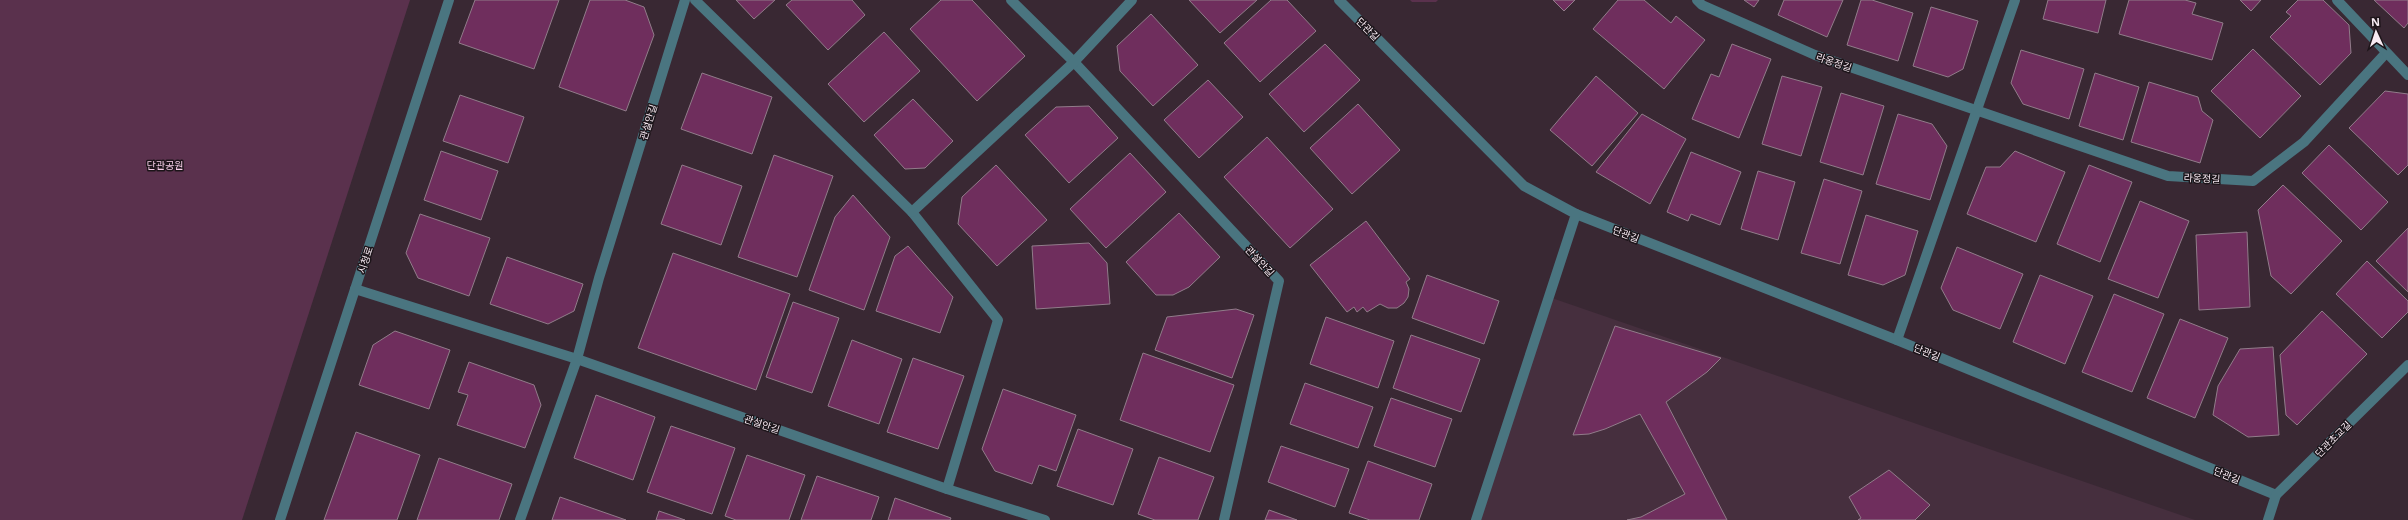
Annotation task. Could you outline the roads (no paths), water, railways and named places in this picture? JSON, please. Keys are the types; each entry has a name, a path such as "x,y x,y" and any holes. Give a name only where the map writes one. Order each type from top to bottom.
{"street":[{"name":"시청로","path":"280,520 449,0"},
{"name":"관설안길","path":"520,520 577,359 599,278 685,0"},
{"path":"696,0 912,212 998,320 947,489"},
{"name":"관설안길","path":"1011,0 1074,62 1279,281 1224,520"},
{"path":"912,212 1074,62 1132,0"},
{"name":"단관길","path":"1339,0 1524,186 1576,214 1897,340 2276,495"},
{"name":"라옹정길","path":"1697,0 1702,5 1815,55 2168,176 2253,181 2304,142 2386,53"},
{"path":"1897,340 2015,0"},
{"path":"2337,0 2408,75"},
{"path":"1476,520 1576,214"},
{"path":"355,289 577,359"},
{"name":"관설안길","path":"577,359 947,489 1045,520"},
{"name":"단관초교길","path":"2268,520 2276,495 2408,365"}],"park label":[{"name":"단관공원","path":"165,165"}]}
